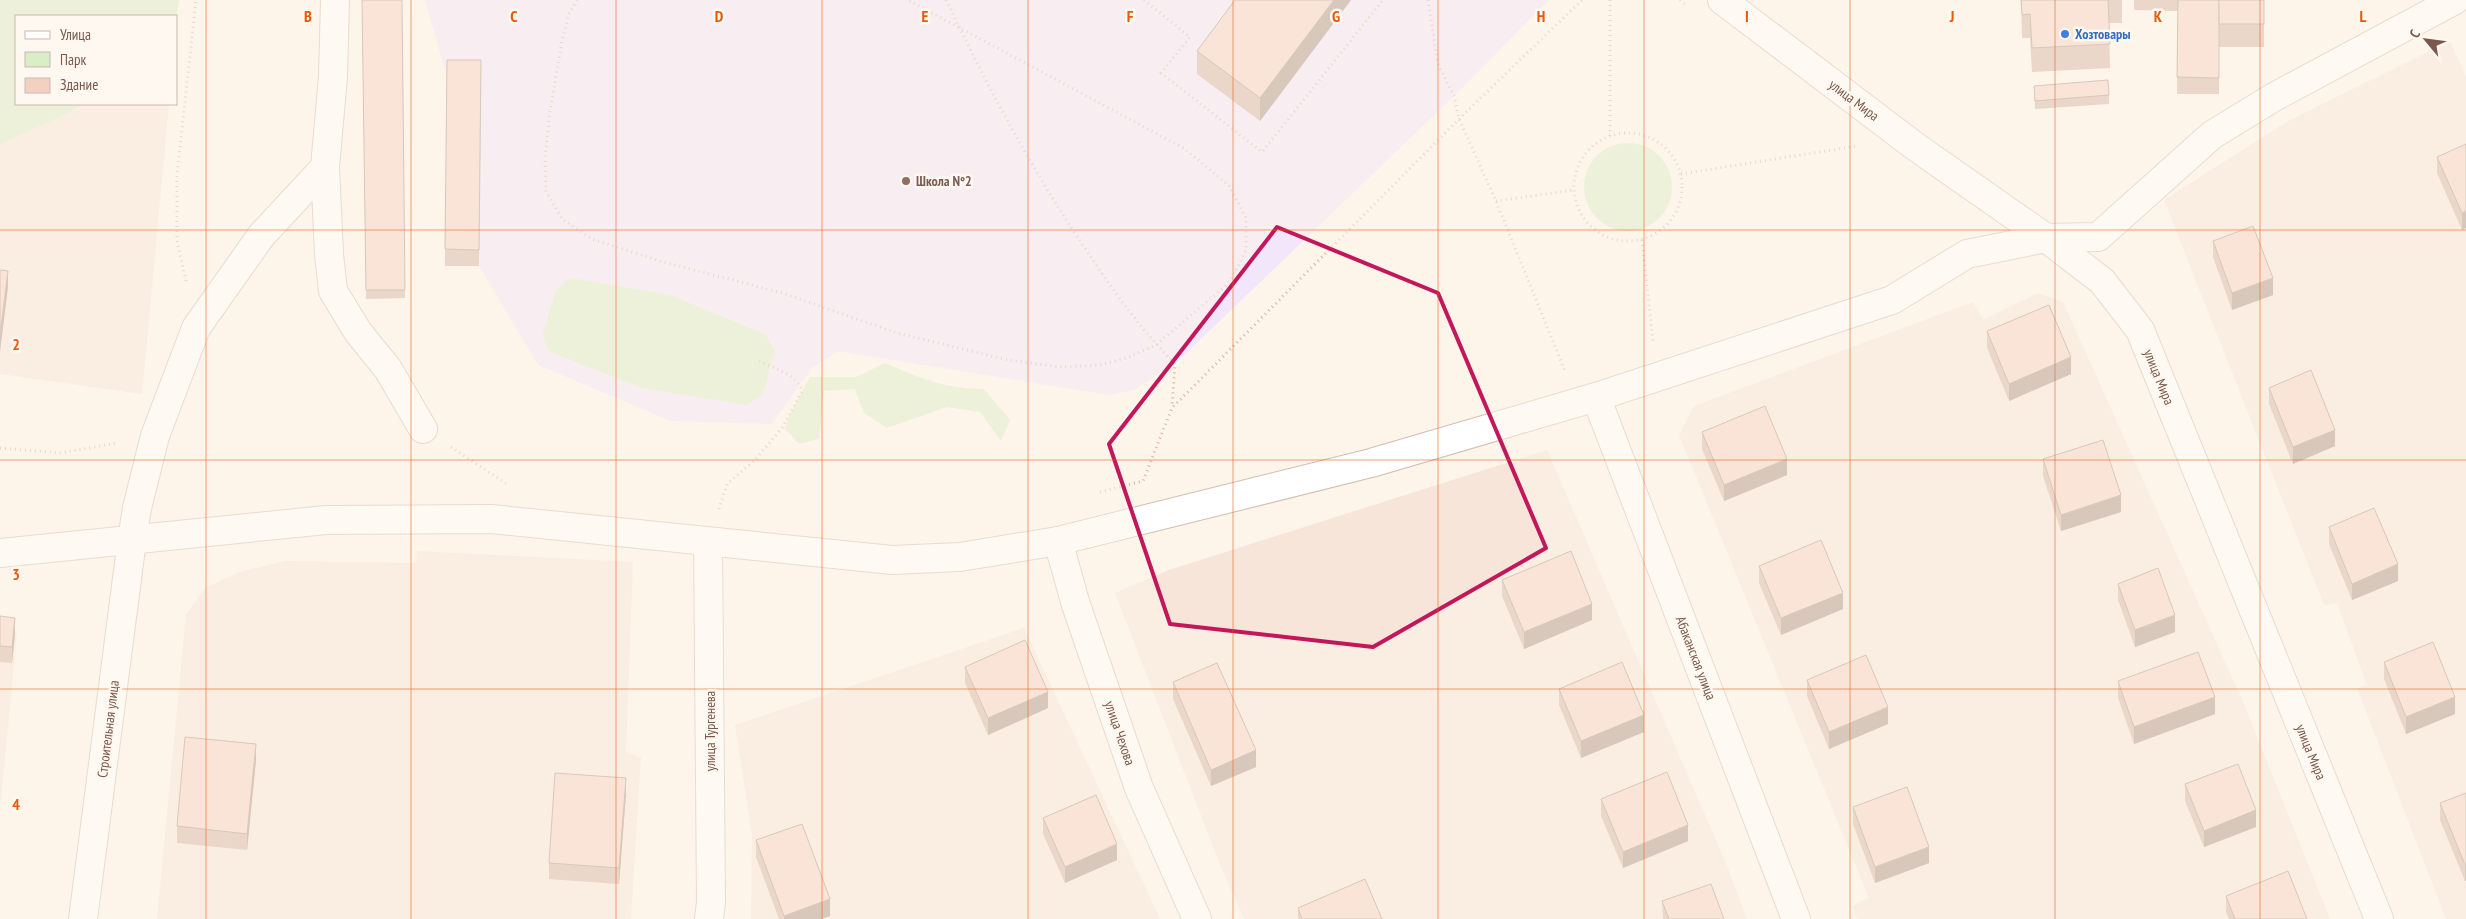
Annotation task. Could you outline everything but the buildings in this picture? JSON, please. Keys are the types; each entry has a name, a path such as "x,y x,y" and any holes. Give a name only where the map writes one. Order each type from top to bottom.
{"street":[{"path":"334,0 333,77 325,167 329,254 333,291 358,332 388,369 423,428"},
{"name":"улица Мира","path":"1722,0 1916,147 2046,238 2102,281 2140,330 2379,919"},
{"path":"0,552 326,520 491,519 892,560 960,557 1058,541 1370,463 1596,398 1892,300 1967,254 2046,238 2098,237 2212,135 2274,97 2455,0"},
{"name":"Строительная улица","path":"84,919 132,540 137,508 155,436 196,328 260,236 325,167"},
{"name":"Абаканская улица","path":"1596,398 1796,919"},
{"name":"улица Чехова","path":"1058,541 1076,605 1139,788 1197,919"},
{"name":"улица Тургенева","path":"708,542 711,902 709,919"}],"path":[{"path":"196,0 177,184 177,241 196,328"},
{"path":"577,0 569,14 562,41 552,102 545,157 546,191 562,219 592,239 660,261 782,294 897,333 1008,360 1060,367 1100,365 1129,357 1156,345 1230,282 1246,250 1246,218 1229,186 1185,149 908,0"},
{"path":"946,0 985,82 1056,207 1121,302 1156,345 1175,364 1172,408 1154,450"},
{"path":"1144,0 1190,37 1161,73 1262,152 1383,0"},
{"path":"1428,0 1438,64 1454,96 1460,119 1496,201 1567,376"},
{"path":"1172,408 1460,119 1582,0"},
{"path":"1610,0 1610,136"},
{"path":"1624,133 1640,134 1654,139 1666,148 1675,160 1681,174 1682,196 1674,216 1659,232 1642,240 1621,241 1603,235 1588,224 1578,209 1574,190 1576,173 1583,157 1594,145 1610,136 1624,133"},
{"path":"1681,174 1860,146"},
{"path":"1496,201 1574,190"},
{"path":"1642,240 1658,378"},
{"path":"708,542 727,484 755,460 782,428 802,390 793,378 760,361"},
{"path":"423,428 515,489"},
{"path":"0,448 61,453 155,436"}],"highlighted area":[{"path":"1277,227 1438,293 1546,548 1373,647 1170,624 1109,444"}],"shaded area":[{"name":"Школа N°2","path":"425,0 1549,0 1454,96 1175,364 1134,390 1109,395 838,351 812,368 772,424 671,421 538,365 479,266 445,266 447,77"},
{"path":"2450,41 2466,77 2466,919 2446,919 2357,688 2367,685 2337,603 2324,605 2164,200 2288,121"},
{"path":"79,105 169,105 142,394 0,374 0,144 69,113"},
{"path":"2038,293 2063,302 2243,702 2330,919 1857,919 1852,906 1869,898 1679,435 1694,406 1973,302 1983,320"},
{"path":"1547,450 1727,866 1747,919 1244,919 1221,867 1115,593 1169,570"},
{"path":"417,551 633,562 626,751 641,758 631,919 157,919 186,615 205,588 240,572 285,561 416,563"},
{"path":"1024,628 1160,919 751,919 752,835 735,725"},
{"path":"0,632 17,633 0,809"}],"green space":[{"path":"0,0 179,0 177,15 15,15 15,105 79,105 69,113 0,144"},
{"path":"1619,143 1637,143 1653,150 1665,162 1672,178 1672,196 1665,212 1653,224 1637,231 1619,231 1603,224 1591,212 1584,196 1584,178 1591,162 1603,150"},
{"path":"571,278 670,295 765,334 775,351 763,394 747,405 642,388 548,351 543,334 556,289"},
{"path":"885,363 921,378 945,385 984,389 1010,420 1001,441 980,412 947,407 887,428 864,413 855,389 824,391 819,439 799,444 785,429 789,416 810,377 856,377"}],"place":[{"name":"Хозтовары","path":"2065,34"},
{"name":"Школа N°2","path":"906,181"}]}
